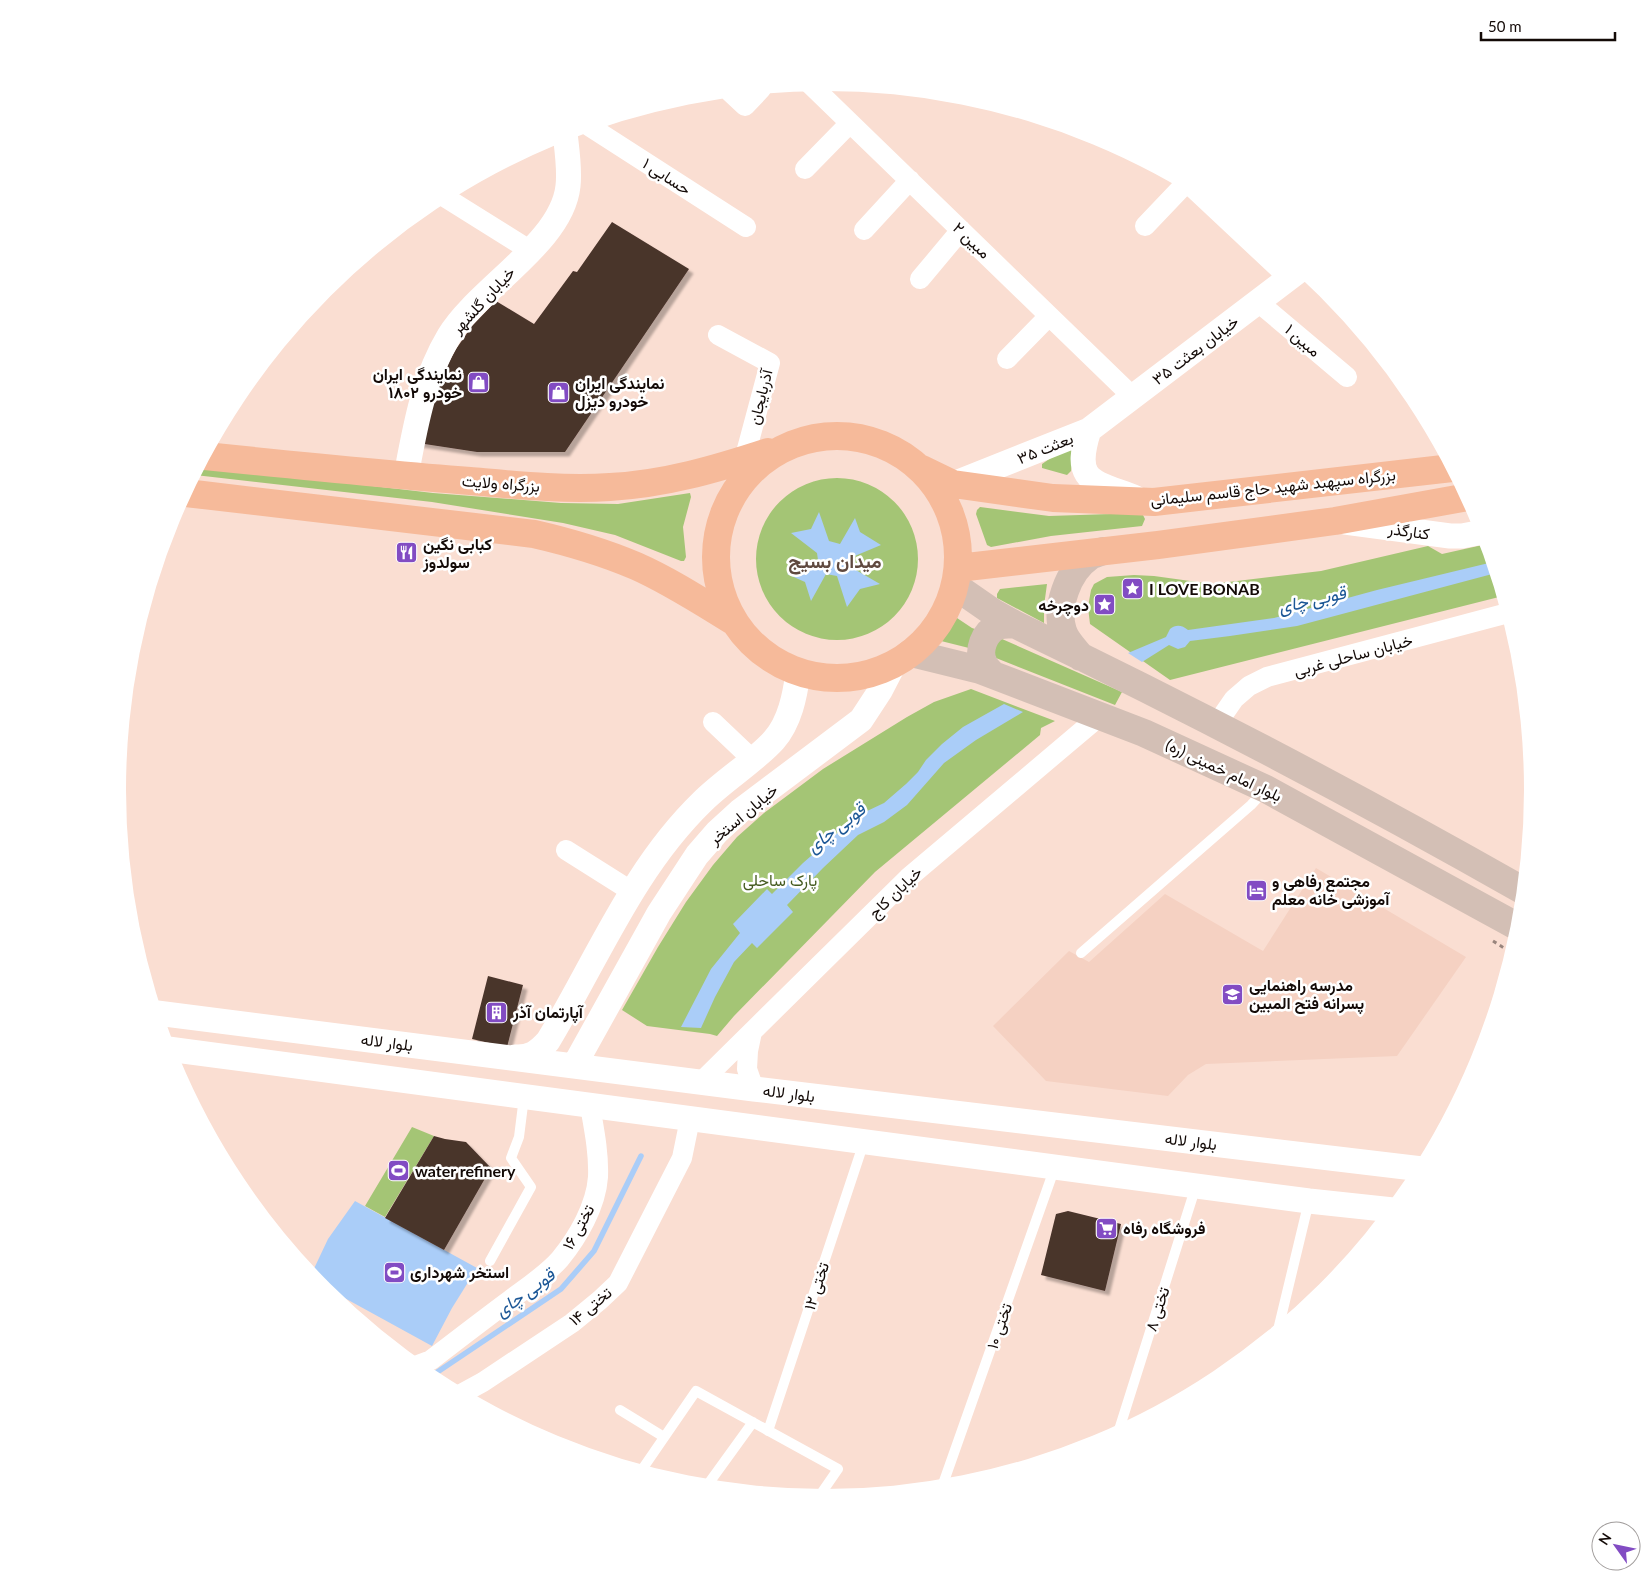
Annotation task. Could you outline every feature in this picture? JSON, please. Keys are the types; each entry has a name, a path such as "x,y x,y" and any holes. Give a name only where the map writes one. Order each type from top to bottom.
{"highway":[{"path":"825,436 861,438 894,450 919,467 944,499 951,516 958,550 956,577 948,605 926,639 902,658 877,672 840,679 821,678 798,672 772,661 761,653 741,633 733,621 722,597 716,572 716,546 721,520 732,496 748,475 768,457 791,445 825,436"},
{"name":"بزرگراه ولایت","path":"211,457 406,476 540,486 611,487 680,478 791,445"},
{"name":"بزرگراه سپهبد شهید حاج قاسم سلیمانی","path":"919,467 953,484 1053,498 1149,501 1446,469"},
{"path":"193,493 541,535 637,566 681,589 733,621"},
{"path":"956,577 1103,551 1335,521 1461,498"},
{"path":"1149,501 1163,515 1165,525 1163,536 1158,545"}],"main road":[{"path":"1081,657 1067,640 1063,631 1061,619 1063,595 1073,574 1088,557 1103,551"},
{"name":"بلوار امام خمینی (ره)","path":"956,577 994,613 1216,725 1439,843 1518,888"},
{"path":"992,674 984,664 981,656 985,637 991,630 999,626 1014,624"},
{"name":"بلوار امام خمینی (ره)","path":"902,658 944,660 992,674 1144,733 1266,789 1512,923"}],"street":[{"name":"مبین ۲","path":"818,91 1133,397"},
{"path":"735,97 745,106 755,95"},
{"path":"805,169 850,123"},
{"name":"حسابی ۱","path":"595,130 746,227"},
{"name":"خیابان گلشهر","path":"406,476 426,382 450,334 467,312 530,251 548,231 561,211 568,186 565,141"},
{"path":"864,230 910,180"},
{"path":"1145,226 1181,189"},
{"path":"450,201 530,251"},
{"path":"920,279 961,230"},
{"path":"1260,243 1295,274"},
{"name":"خیابان بعثت ۳۵","path":"1090,430 1295,274"},
{"name":"مبین ۱","path":"1258,302 1347,377"},
{"path":"1007,359 1049,316"},
{"name":"آذربایجان","path":"718,335 770,363 744,460"},
{"name":"بعثت ۳۵","path":"953,484 1090,430"},
{"name":"بعثت ۳۵","path":"1090,430 1083,449 1082,462 1085,474 1091,481 1149,501"},
{"name":"کنارگذر","path":"1335,521 1450,536 1476,533"},
{"name":"خیابان ساحلی غربی","path":"1216,725 1234,699 1249,686 1267,678 1502,615"},
{"name":"خیابان استخر","path":"574,1066 659,912 697,854 740,811 861,720 902,658"},
{"path":"498,1056 525,1058 538,1051 548,1041 631,891 653,857 679,825 702,801 775,739 784,724 795,696 798,672"},
{"name":"خیابان کاج","path":"701,1082 908,878 1101,715"},
{"path":"713,722 752,759"},
{"path":"566,850 631,891"},
{"name":"بلوار لاله","path":"163,1014 754,1089 1414,1168"},
{"path":"561,1020 562,1031 569,1040 581,1042 592,1034"},
{"path":"752,1032 747,1070 754,1089"},
{"path":"176,1050 1196,1186 1385,1209"},
{"name":"تختی ۱۶","path":"424,1363 431,1360 535,1281 559,1260 572,1241 586,1219 598,1179 598,1152 590,1106"},
{"name":"تختی ۱۴","path":"467,1391 572,1323 618,1283 682,1158 690,1119"}],"lane":[{"path":"1081,953 1251,805 1266,789"},
{"path":"490,1261 531,1187 512,1158 519,1137 524,1097"},
{"name":"تختی ۱۲","path":"768,1430 864,1142"},
{"name":"تختی ۱۰","path":"945,1479 1055,1167"},
{"name":"تختی ۸","path":"1121,1424 1196,1186"},
{"path":"1280,1322 1309,1200"},
{"path":"644,1466 696,1391 838,1469 824,1490"},
{"path":"620,1410 664,1437"},
{"path":"711,1480 753,1422"}],"shaded area":[{"name":"مدرسه راهنمایی پسرانه فتح المبین","path":"1316,868 1466,957 1397,1056 1206,1064 1188,1075 1168,1096 1046,1081 993,1026 1069,951 1089,962 1165,894 1263,951"}],"green space":[{"path":"1067,447 1074,451 1071,471 1067,475 1042,468 1042,464"},
{"path":"206,467 433,493 561,503 618,504 690,493 691,497 683,527 686,557 684,561 681,561 615,535 563,523 432,502 201,476"},
{"name":"میدان بسیج","path":"845,478 868,484 888,496 900,508 915,535 918,559 915,583 912,590 900,610 888,622 861,637 829,640 806,634 786,622 774,610 759,583 756,551 762,528 774,508 786,496 813,481"},
{"path":"980,507 1049,516 1142,513 1145,519 1142,526 1051,536 991,547 987,545 976,514"},
{"path":"1480,545 1497,597 1170,680 1090,624 1088,607 1091,590 1094,584 1107,577 1154,576 1212,584 1321,571 1428,546 1442,554"},
{"path":"1047,584 1044,623 997,598 1000,589"},
{"path":"954,616 972,628 981,631 973,649 941,641"},
{"path":"1002,639 1122,692 1115,705 996,658 993,655 995,642"},
{"name":"پارک ساحلی","path":"971,689 1055,721 1041,728 1040,735 875,872 734,1016 717,1036 647,1026 622,1010 686,902 713,865 737,837 764,813 823,769 934,702"},
{"name":"water refinery","path":"412,1127 434,1136 385,1217 365,1206"}],"water":[{"path":"819,512 829,541 840,544 855,518 860,532 881,545 850,558 849,566 880,584 860,589 847,607 837,576 826,574 811,601 805,582 787,574 818,560 817,553 791,533 811,529"},
{"name":"قوبی چای","path":"1487,563 1491,574 1297,626 1190,641 1185,647 1178,649 1169,645 1142,662 1128,653 1166,637 1174,626 1181,626 1188,630 1274,618 1377,590"},
{"name":"قوبی چای","path":"1004,704 1023,712 976,740 944,763 907,805 884,822 858,835 787,905 793,912 757,948 752,943 734,962 701,1028 681,1027 711,969 740,933 733,924 767,889 772,894 803,863 843,828 865,812 884,803 918,772 926,760 942,744 963,727"},
{"name":"استخر شهرداری","path":"355,1201 477,1268 452,1308 432,1346 345,1298 331,1285 315,1267 328,1239"}],"building":[{"name":"نمایندگی ایران خودرو دیزل","path":"612,222 689,269 565,452 477,452 418,443 432,395 456,349 472,326 496,301 534,324 573,271 577,272"},
{"name":"آپارتمان آذر","path":"488,976 523,985 507,1047 472,1039"},
{"path":"434,1136 466,1142 491,1168 444,1250 385,1218"},
{"path":"1068,1211 1121,1224 1105,1291 1041,1275 1056,1214"}],"waterway":[{"name":"قوبی چای","path":"437,1372 561,1289 594,1251 641,1156"}],"place":[{"name":"نمایندگی ایران خودرو ۱۸۰۲","path":"478,383"},
{"name":"نمایندگی ایران خودرو دیزل","path":"559,392"},
{"name":"کبابی نگین سولدوز","path":"407,553"},
{"name":"I LOVE BONAB","path":"1133,589"},
{"name":"دوچرخه","path":"1105,605"},
{"name":"مجتمع رفاهی و آموزشی خانه معلم","path":"1256,890"},
{"name":"مدرسه راهنمایی پسرانه فتح المبین","path":"1233,994"},
{"name":"آپارتمان آذر","path":"497,1012"},
{"name":"water refinery","path":"399,1171"},
{"name":"فروشگاه رفاه","path":"1107,1228"},
{"name":"استخر شهرداری","path":"394,1272"}],"district":[{"name":"میدان بسیج","path":"835,561"}]}
